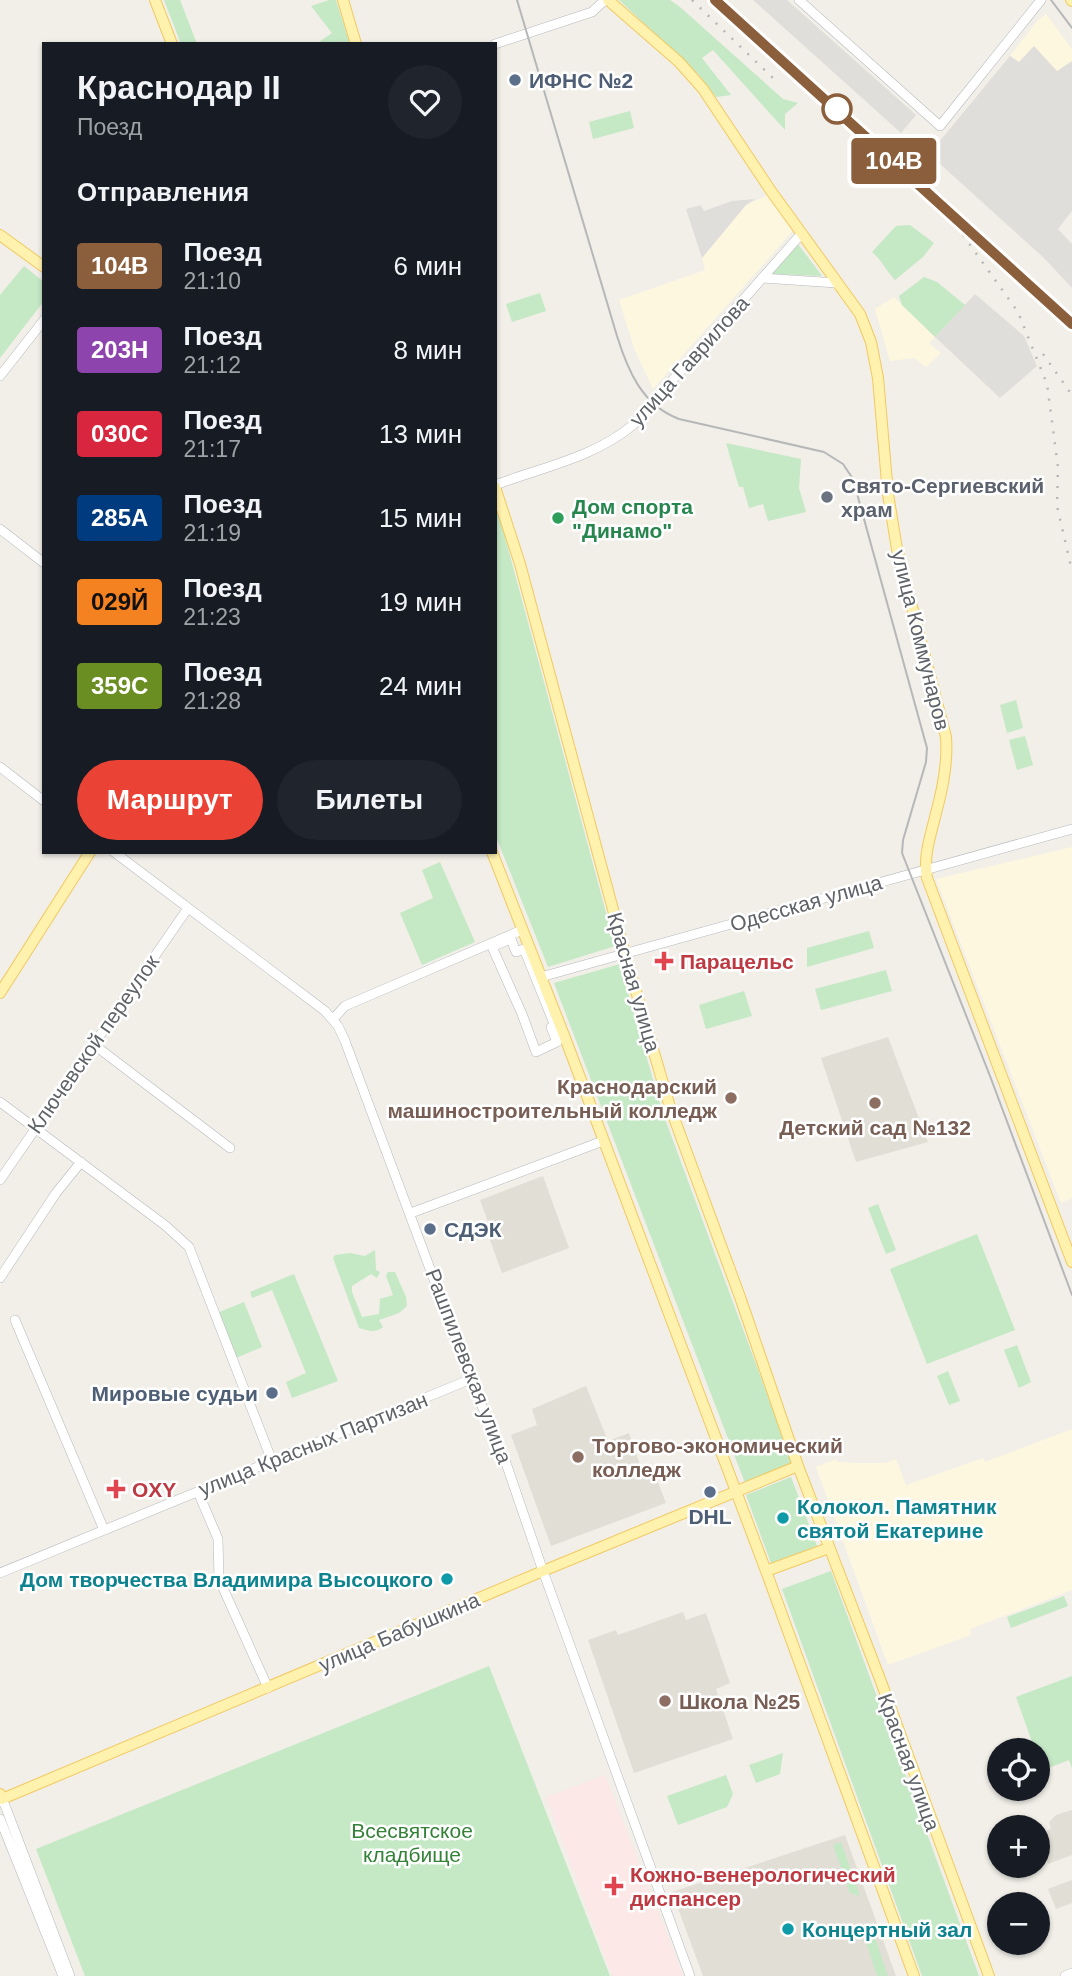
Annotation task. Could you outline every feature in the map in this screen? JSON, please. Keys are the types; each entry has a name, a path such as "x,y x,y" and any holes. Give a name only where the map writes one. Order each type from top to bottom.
{"main road":[{"path":"155,0 171,42"},
{"path":"343,0 355,42"},
{"name":"улица Коммунаров","path":"606,0 679,62 702,89 860,314 871,342 879,386 887,494 897,550 946,737 944,778 926,849 925,870 1072,1262"},
{"path":"0,235 42,266"},
{"name":"Красная улица","path":"497,492 520,564 625,954 670,1107 798,1466 989,1976"},
{"path":"0,993 89,854"},
{"path":"493,854 766,1572 914,1976"},
{"name":"улица Бабушкина","path":"1,1797 798,1466"},
{"path":"766,1572 829,1548"}],"street":[{"path":"497,43 592,12 606,0"},
{"path":"799,0 940,126 1041,0"},
{"name":"улица Гаврилова","path":"497,485 593,452 638,421 802,233"},
{"name":"улица Гаврилова","path":"762,278 837,283"},
{"path":"0,376 42,323"},
{"path":"0,529 42,561"},
{"path":"0,767 42,799"},
{"name":"Одесская улица","path":"541,976 1072,829"},
{"name":"Рашпилевская улица","path":"117,854 325,1010 345,1041 471,1379 505,1460 542,1571 690,1976"},
{"name":"Ключевской переулок","path":"0,1180 188,908"},
{"path":"333,1019 345,1006 522,930"},
{"path":"510,939 516,953 524,949 555,1026 551,1027 557,1042 536,1052 493,949 510,939"},
{"path":"93,1044 230,1148"},
{"path":"0,1102 166,1226 189,1247 272,1461"},
{"path":"411,1213 603,1141"},
{"path":"0,1278 56,1193 81,1162"},
{"path":"15,1320 104,1531"},
{"name":"улица Красных Партизан","path":"0,1573 471,1379"},
{"path":"198,1492 218,1539 219,1579 268,1688"},
{"path":"1,1797 70,1976"},
{"path":"0,1819 63,1976"},
{"path":"1065,1976 1072,1973"}],"shaded area":[{"path":"753,0 787,0 916,115 901,133"},
{"path":"1046,14 1072,49 1072,61 1057,72 1034,47 1019,62 1010,56 1038,20"},
{"path":"1034,46 1057,71 1072,61 1072,211 1058,229 1072,244 1072,288 1044,258 929,154 1010,56 1019,62"},
{"path":"768,195 793,229 791,233 653,389 634,348 619,300 705,270 702,258 746,205"},
{"path":"755,199 746,205 702,258 686,209 701,205 704,211 732,201"},
{"path":"975,294 1024,336 1037,366 1000,398 935,337"},
{"path":"894,297 935,337 929,343 941,353 926,367 914,358 890,361 875,309"},
{"path":"1072,847 1072,1198 1061,1203 936,879"},
{"name":"Детский сад №132","path":"888,1037 928,1142 856,1162 821,1058"},
{"path":"543,1176 569,1248 502,1273 484,1224 488,1222 480,1200"},
{"name":"Торгово-экономический колледж","path":"586,1386 608,1441 629,1433 644,1476 654,1472 666,1503 551,1546 511,1435 537,1425 532,1409"},
{"path":"1072,1429 1072,1590 970,1629 971,1635 888,1665 816,1467 836,1459 838,1462 886,1463 896,1459 906,1485 983,1458 985,1462"},
{"name":"Школа №25","path":"683,1612 686,1620 706,1613 730,1683 716,1689 733,1739 634,1773 588,1640 616,1630 618,1635"},
{"name":"Кожно-венерологический диспансер","path":"605,1775 683,1976 612,1976 546,1797"},
{"path":"1072,1810 1072,1855 1050,1863 1050,1821 1056,1815"},
{"path":"845,1835 896,1976 703,1976 672,1892"},
{"path":"1072,1880 1072,1903 1056,1909 1048,1889"}],"green space":[{"path":"164,0 180,0 196,42 180,42"},
{"path":"336,0 349,42 319,42 332,33 311,6"},
{"path":"619,0 670,0 680,7 783,99 798,103 785,114 785,130 713,50 702,58 731,95 716,97 698,74"},
{"path":"630,111 634,128 593,139 589,122"},
{"path":"910,225 934,243 923,257 895,280 872,252 896,226"},
{"path":"798,244 822,276 771,274"},
{"path":"24,266 42,280 42,304 0,358 0,295"},
{"path":"924,277 937,282 965,305 935,337 902,305 899,296"},
{"path":"540,293 546,311 512,322 506,304"},
{"path":"726,443 801,459 799,488 806,512 768,521 763,504 749,508 743,487 739,487"},
{"path":"497,507 615,946 548,967 497,839"},
{"path":"1016,700 1023,728 1007,733 1000,705"},
{"path":"1025,736 1033,765 1017,770 1009,740"},
{"path":"440,862 475,942 422,965 400,913 433,898 422,870"},
{"path":"869,931 874,948 807,967 807,948"},
{"path":"620,964 662,1111 793,1464 745,1483 554,983"},
{"path":"886,970 892,991 821,1010 815,989"},
{"path":"744,991 752,1016 706,1029 699,1005"},
{"path":"878,1204 896,1250 886,1254 868,1208"},
{"path":"977,1234 1015,1330 927,1364 890,1269"},
{"path":"375,1250 376,1270 380,1272 377,1278 371,1274 352,1286 362,1317 379,1314 380,1299 393,1295 386,1276 388,1272 395,1272 407,1306 399,1313 379,1320 383,1327 371,1331 359,1328 333,1258 335,1255 350,1253 365,1256"},
{"path":"294,1274 338,1381 292,1398 286,1382 306,1373 272,1290 252,1298 250,1292"},
{"path":"244,1302 262,1347 236,1358 217,1313"},
{"path":"1017,1345 1031,1382 1019,1388 1004,1350"},
{"path":"948,1371 960,1401 949,1405 937,1376"},
{"path":"791,1477 817,1546 771,1563 746,1495"},
{"path":"831,1571 979,1976 922,1976 782,1589"},
{"path":"1064,1596 1068,1606 1011,1628 1007,1617"},
{"name":"Всесвятское кладбище","path":"489,1666 610,1976 85,1976 36,1849"},
{"path":"1072,1676 1072,1768 1069,1760 1050,1767 1050,1738 1031,1738 1016,1697"},
{"path":"783,1753 780,1774 756,1783 749,1765"},
{"path":"726,1775 733,1794 727,1807 678,1825 667,1796"},
{"path":"841,1842 860,1896 850,1893 833,1845"},
{"path":"870,1923 888,1976 877,1976 863,1933"}],"tram line":[{"path":"517,0 617,336 638,385 655,405 679,419 824,452 843,464 853,479 927,748 926,762 903,840 902,853 1072,1295"},
{"path":"1051,0 1072,28"}],"railway":[{"path":"692,0 775,80"},
{"path":"714,0 1072,324"},
{"path":"963,235 1018,312 1047,384 1058,467 1057,506 1072,571"},
{"path":"1043,354 1072,395"}],"train":[{"name":"104В","path":"715,0 1072,324"}],"place":[{"name":"ИФНС №2","path":"515,80"},
{"name":"Свято-Сергиевский храм","path":"827,497"},
{"name":"Дом спорта \"Динамо\"","path":"558,518"},
{"name":"Парацельс","path":"664,961"},
{"name":"Краснодарский машиностроительный колледж","path":"731,1098"},
{"name":"Детский сад №132","path":"875,1103"},
{"name":"СДЭК","path":"430,1229"},
{"name":"Мировые судьи","path":"272,1393"},
{"name":"Торгово-экономический колледж","path":"578,1457"},
{"name":"OXY","path":"116,1489"},
{"name":"DHL","path":"710,1492"},
{"name":"Колокол. Памятник святой Екатерине","path":"783,1518"},
{"name":"Дом творчества Владимира Высоцкого","path":"447,1579"},
{"name":"Школа №25","path":"665,1701"},
{"name":"Кожно-венерологический диспансер","path":"614,1886"},
{"name":"Концертный зал","path":"788,1929"}]}
